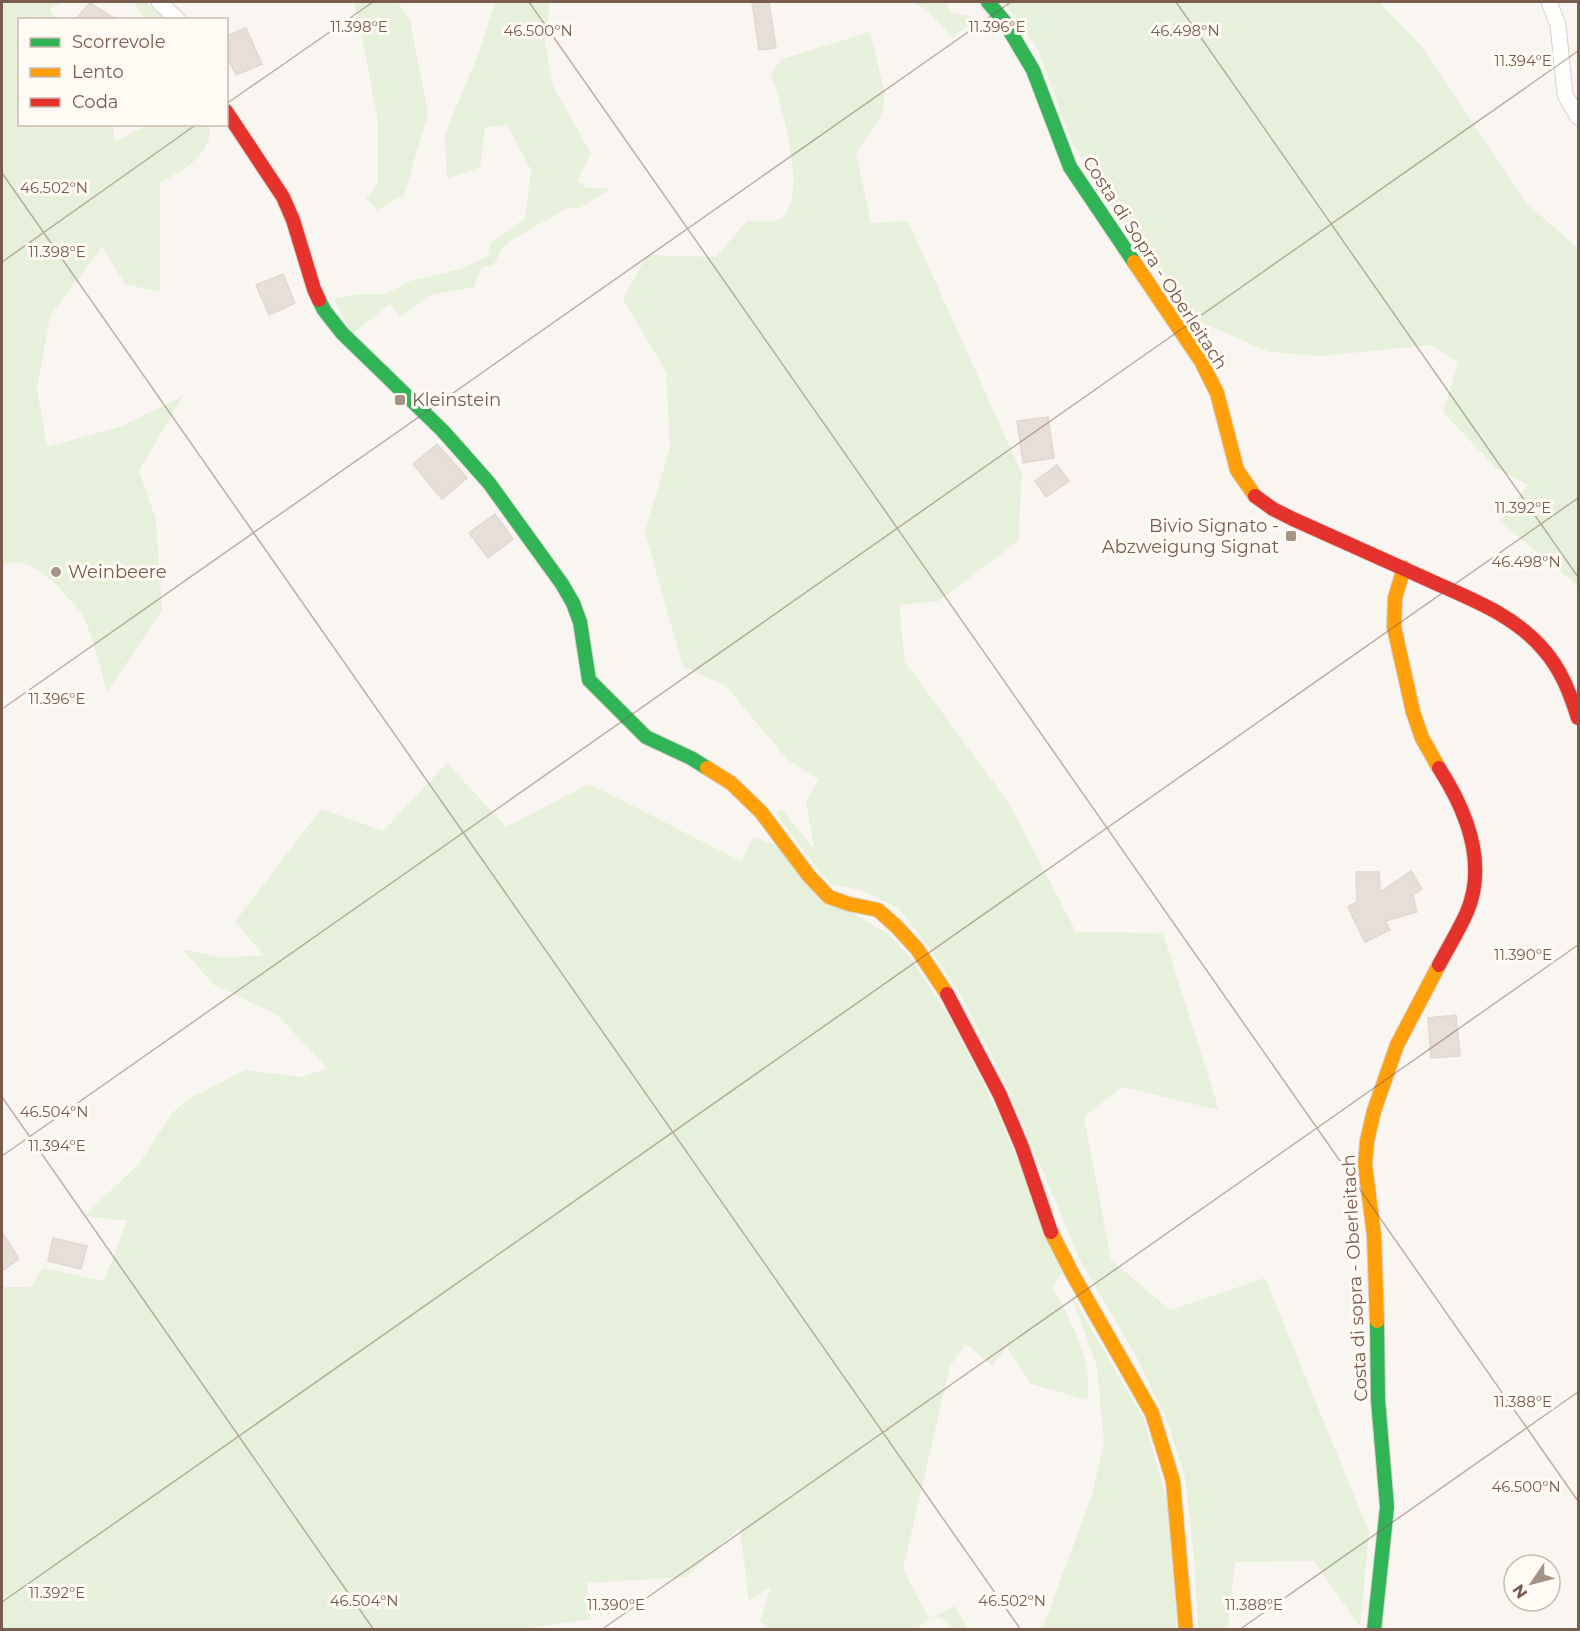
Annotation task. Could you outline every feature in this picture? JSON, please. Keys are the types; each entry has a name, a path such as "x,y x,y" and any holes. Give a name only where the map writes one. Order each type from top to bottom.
{"street":[{"path":"159,2 176,18"},
{"name":"Costa di Sopra - Oberleitach","path":"988,2 1004,21 1033,70 1070,167 1201,361 1217,393 1237,470 1246,486 1256,498 1273,509 1464,596 1519,627 1538,643 1555,663 1568,688 1578,718"},
{"path":"1549,2 1558,25 1565,96 1578,117"},
{"path":"228,114 283,197 293,220 314,289 324,310 342,333 443,431 489,483 562,584 573,603 580,622 589,680 646,737 692,758 731,783 761,812 809,876 829,897 878,910 917,949 949,998 1000,1095 1022,1147 1048,1225 1073,1275 1152,1413 1173,1481 1186,1629"},
{"name":"Costa di sopra - Oberleitach","path":"1374,1629 1387,1507 1378,1400 1374,1235 1365,1165 1367,1141 1374,1111 1397,1045 1467,912 1474,893 1476,871 1472,843 1464,816 1454,793 1427,748 1415,719 1401,668 1393,618 1396,588 1404,568"}],"green space":[{"path":"61,2 49,10 55,18 18,18 18,126 113,126 115,142 145,126 210,126 206,145 195,160 160,183 160,292 125,284 102,247 50,316 37,389 47,447 122,426 183,396 139,471 156,519 162,610 107,692 90,634 78,609 55,583 31,566 21,563 2,565 2,3"},
{"path":"134,2 146,2 166,18 144,18"},
{"path":"354,2 397,2 410,20 428,114 404,195 377,210 366,198 378,184 378,121"},
{"path":"495,2 550,2 545,44 553,86 591,153 577,181 587,188 610,189 578,209 569,207 513,239 502,248 494,264 481,268 474,287 430,295 400,317 390,304 352,334 334,299 358,294 385,294 410,281 461,269 488,256 490,244 525,218 531,170 507,125 485,127 480,167 447,179 445,134 480,50"},
{"path":"912,2 945,2 952,13 969,16 972,24 952,37 927,10"},
{"path":"1004,2 1379,2 1423,48 1527,204 1578,248 1578,586 1499,521 1528,485 1496,468 1443,412 1458,363 1431,345 1321,356 1269,352 1189,317 1091,178 1069,135 1038,49"},
{"path":"870,32 885,93 881,117 856,153 871,223 908,221 1022,474 1018,541 939,601 899,605 905,662 1010,805 1076,932 1163,933 1219,1110 1122,1087 1084,1117 1111,1260 1170,1310 1265,1278 1369,1532 1360,1627 1314,1561 1235,1562 1228,1629 1198,1629 1194,1556 1185,1478 1166,1417 1137,1358 1080,1260 1006,1084 961,995 931,950 898,908 861,890 832,884 818,870 776,813 781,809 814,848 806,800 819,780 788,760 725,685 683,667 645,532 670,447 666,372 623,299 647,255 716,257 747,221 775,221 787,212 792,196 791,153 771,73 782,59"},
{"path":"447,763 506,827 589,784 741,861 753,837 774,844 858,916 890,935 911,958 951,1020 1001,1119 1062,1272 1053,1287 1084,1356 1088,1386 1087,1400 1031,1384 1007,1347 992,1366 966,1344 950,1366 903,1569 929,1619 918,1629 770,1629 760,1621 771,1587 749,1600 740,1528 685,1577 587,1583 591,1619 522,1629 2,1629 2,1287 30,1287 43,1268 104,1281 127,1221 84,1216 139,1164 173,1112 191,1098 245,1070 302,1077 328,1068 276,1014 214,985 182,949 224,958 264,955 235,922 321,809 383,831"},
{"path":"1072,1296 1144,1419 1167,1501 1177,1629 1042,1630 1092,1495 1104,1443 1097,1367"},
{"path":"955,1606 968,1629 953,1629 940,1618 931,1618"}],"building":[{"path":"752,2 769,2 776,48 759,50"},
{"path":"90,3 114,18 77,18"},
{"path":"246,28 262,64 236,75 228,58 228,35"},
{"path":"283,274 295,303 269,315 256,285"},
{"path":"1048,417 1054,458 1023,463 1017,421"},
{"path":"437,444 467,478 442,499 413,464"},
{"path":"1057,465 1069,481 1046,497 1035,481"},
{"path":"495,514 513,539 488,558 469,533"},
{"path":"1411,871 1422,889 1413,895 1417,912 1385,921 1390,930 1365,942 1348,907 1357,902 1356,872 1379,872 1380,892"},
{"path":"1456,1015 1460,1056 1431,1058 1428,1018"},
{"path":"2,1232 19,1259 2,1271"},
{"path":"53,1238 87,1246 81,1269 48,1261"}],"traffic: fast":[{"path":"988,2 1004,21 1033,70 1070,167 1134,262"},
{"path":"319,300 342,333 443,431 489,483 562,584 573,603 580,622 589,680 646,737 707,768"},
{"path":"1374,1630 1387,1507 1378,1400 1377,1321"}],"traffic: slow":[{"path":"1134,262 1201,361 1217,393 1237,470 1255,496"},
{"path":"1404,568 1395,598 1394,627 1413,712 1422,738 1439,768"},
{"path":"707,768 731,783 761,812 809,876 829,897 878,910 897,927 917,949 947,994"},
{"path":"1377,1321 1374,1235 1365,1165 1367,1141 1374,1111 1397,1045 1439,965"},
{"path":"1051,1232 1152,1413 1173,1481 1186,1630"}],"traffic: jam":[{"path":"228,114 283,197 293,220 319,300"},
{"path":"1255,496 1273,509 1293,519 1476,601 1505,617 1532,637 1555,665 1568,690 1578,718"},
{"path":"1439,768 1458,801 1465,819 1471,837 1475,874 1473,893 1467,912 1439,965"},
{"path":"947,994 1000,1095 1022,1147 1051,1232"}],"place":[{"name":"Kleinstein","path":"400,400"},
{"name":"Bivio Signato - Abzweigung Signat","path":"1291,536"},
{"name":"Weinbeere","path":"56,572"}]}
